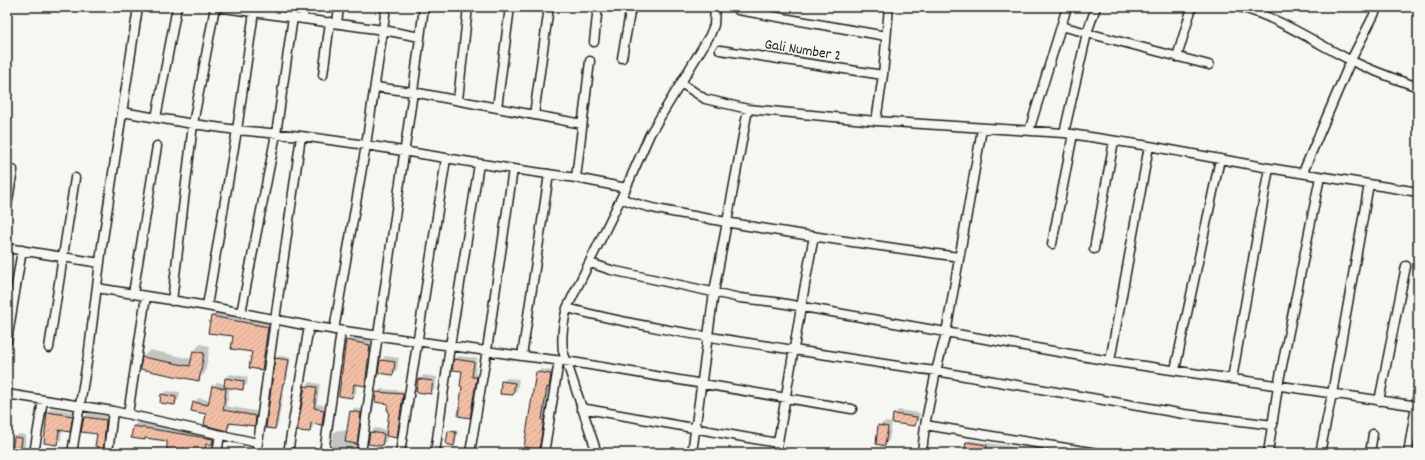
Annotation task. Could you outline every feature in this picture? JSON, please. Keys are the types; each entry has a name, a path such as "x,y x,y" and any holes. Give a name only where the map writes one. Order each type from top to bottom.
{"street":[{"path":"72,453 89,350 100,263 138,7"},
{"path":"156,118 177,7"},
{"path":"172,301 193,124 216,7 254,12 267,10 303,19 383,30 420,38"},
{"path":"303,19 304,7"},
{"path":"323,75 333,23 339,7"},
{"path":"324,453 338,330 386,7"},
{"path":"360,453 424,7"},
{"path":"458,100 468,7"},
{"path":"497,108 510,7"},
{"path":"534,115 549,7"},
{"path":"594,42 598,7"},
{"path":"622,58 631,7"},
{"path":"596,453 584,408 563,351 561,340 563,323 593,265 650,134 683,84 710,35 714,25 715,7"},
{"path":"876,121 889,7"},
{"path":"1029,131 1067,7"},
{"path":"1064,133 1088,33 1096,7"},
{"path":"1177,57 1192,7"},
{"path":"1240,7 1264,16 1351,60 1418,87"},
{"path":"1300,173 1304,170 1351,60 1378,7"},
{"path":"738,10 886,36"},
{"path":"207,306 237,130 254,12"},
{"path":"241,313 276,134 293,17"},
{"path":"1061,26 1209,65"},
{"name":"Gali Number 2","path":"720,50 882,75"},
{"path":"576,178 590,61"},
{"path":"683,84 705,99 748,109 876,121 1073,134 1418,192"},
{"path":"375,87 458,100 582,124"},
{"path":"692,453 714,292 748,109"},
{"path":"122,112 237,130 301,136 366,145 446,159 576,178 626,188"},
{"path":"922,453 925,425 936,371 946,333 982,129"},
{"path":"1052,244 1073,134"},
{"path":"256,453 301,136"},
{"path":"1094,249 1114,141"},
{"path":"133,294 158,146"},
{"path":"1110,361 1149,146"},
{"path":"400,453 446,159"},
{"path":"1175,370 1220,159"},
{"path":"435,453 450,346 480,164"},
{"path":"1232,379 1269,168"},
{"path":"470,453 487,350 513,169"},
{"path":"7,206 13,170"},
{"path":"522,356 549,174"},
{"path":"1268,453 1278,386 1320,176"},
{"path":"48,348 74,178"},
{"path":"1320,453 1332,394 1369,184"},
{"path":"623,199 642,205 727,222 959,257"},
{"path":"776,453 800,307 814,236"},
{"path":"7,248 100,263"},
{"path":"7,341 22,250"},
{"path":"593,265 740,298 1110,361 1417,406"},
{"path":"1379,401 1406,266"},
{"path":"97,288 207,306 309,326 566,361 852,409"},
{"path":"128,414 146,296"},
{"path":"571,309 708,338 936,371 1184,414 1272,425"},
{"path":"288,453 309,326"},
{"path":"544,453 566,361"},
{"path":"7,394 113,411 258,443"},
{"path":"1408,453 1418,394"},
{"path":"34,453 43,400"},
{"path":"584,408 777,443"},
{"path":"108,453 113,411"},
{"path":"925,425 1097,453"},
{"path":"216,453 220,434"},
{"path":"1370,453 1373,434"}],"building":[{"path":"211,316 268,327 262,370 249,368 252,352 231,349 233,336 208,333"},
{"path":"346,340 370,345 365,386 354,384 352,398 339,396"},
{"path":"193,351 204,353 199,381 140,369 142,357 190,366"},
{"path":"275,358 289,360 285,383 283,383 275,429 266,428"},
{"path":"454,359 474,362 472,377 477,377 470,418 458,416 462,387 460,386 462,371 452,370"},
{"path":"380,360 395,362 393,375 378,373"},
{"path":"536,372 551,374 549,388 547,387 539,450 524,447"},
{"path":"225,378 244,381 243,390 224,387"},
{"path":"418,379 433,381 431,394 416,392"},
{"path":"501,381 515,383 513,395 500,394"},
{"path":"212,386 226,389 223,410 256,416 255,426 229,423 227,431 204,425 206,414 191,411 193,402 208,405"},
{"path":"305,386 317,387 314,408 324,410 322,425 311,423 310,432 297,431"},
{"path":"376,392 403,394 397,438 386,436 389,411 387,410 388,404 375,402"},
{"path":"161,394 176,397 175,405 160,403"},
{"path":"350,411 361,413 357,444 345,442"},
{"path":"47,412 73,416 70,432 59,430 57,445 44,443"},
{"path":"893,414 917,417 915,426 892,423"},
{"path":"84,417 106,420 103,453 98,453 99,447 95,446 97,434 81,432"},
{"path":"878,425 888,427 885,446 876,444"},
{"path":"133,426 213,439 212,445 206,444 205,453 167,453 167,441 131,438"},
{"path":"448,431 456,432 454,446 446,444"},
{"path":"370,432 384,434 382,446 368,444"},
{"path":"14,437 22,438 20,453 12,453"},
{"path":"966,442 987,445 986,453 964,453"}]}
